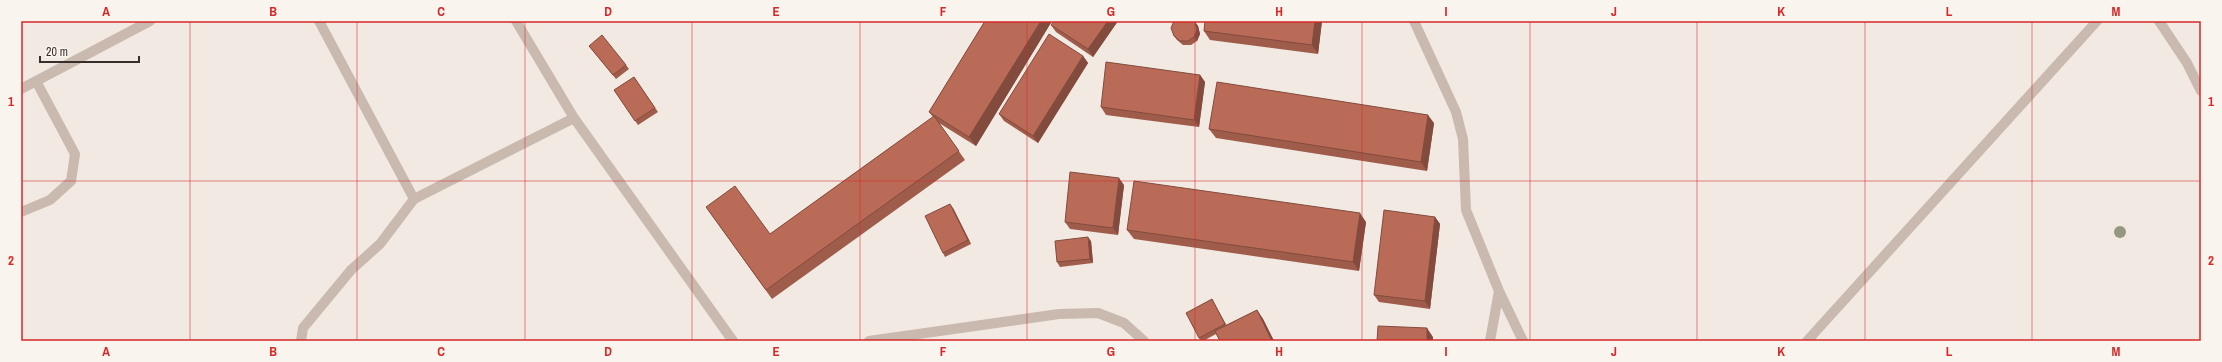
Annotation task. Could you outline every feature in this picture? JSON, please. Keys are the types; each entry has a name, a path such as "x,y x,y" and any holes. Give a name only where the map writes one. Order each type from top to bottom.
{"street":[{"path":"21,89 150,21"},
{"path":"319,21 414,199"},
{"path":"516,21 574,118 730,341"},
{"path":"1414,21 1456,112 1463,139 1466,210 1499,291 1523,341"},
{"path":"1807,341 2097,21"},
{"path":"2159,21 2187,63 2201,91"},
{"path":"21,212 50,200 72,181 75,154 36,81"},
{"path":"301,341 303,328 352,270 380,244 414,199 574,118"},
{"path":"1490,341 1499,291"},
{"path":"869,341 1059,314 1098,313 1124,323 1144,341"}],"building":[{"path":"985,21 1041,21 969,137 929,112"},
{"path":"1054,21 1108,21 1088,49 1051,25"},
{"path":"1174,21 1194,21 1197,30 1194,37 1188,41 1180,41 1174,36 1171,28"},
{"path":"1205,21 1315,21 1312,45 1204,31"},
{"path":"1049,34 1083,56 1033,136 999,114"},
{"path":"602,35 626,65 613,75 589,46"},
{"path":"1106,62 1200,75 1194,120 1101,107"},
{"path":"634,77 655,108 635,121 614,90"},
{"path":"1217,82 1428,115 1421,162 1209,129"},
{"path":"934,116 959,151 766,290 706,207 735,186 770,234"},
{"path":"1070,172 1119,178 1113,228 1065,222"},
{"path":"1134,181 1360,213 1353,262 1127,230"},
{"path":"950,204 968,240 943,253 925,216"},
{"path":"1384,210 1435,217 1425,301 1374,295"},
{"path":"1088,237 1090,259 1057,262 1055,241"},
{"path":"1212,299 1225,324 1199,338 1186,313"},
{"path":"1257,310 1272,341 1220,341 1215,331"},
{"path":"1378,326 1427,328 1427,341 1377,341"}]}
